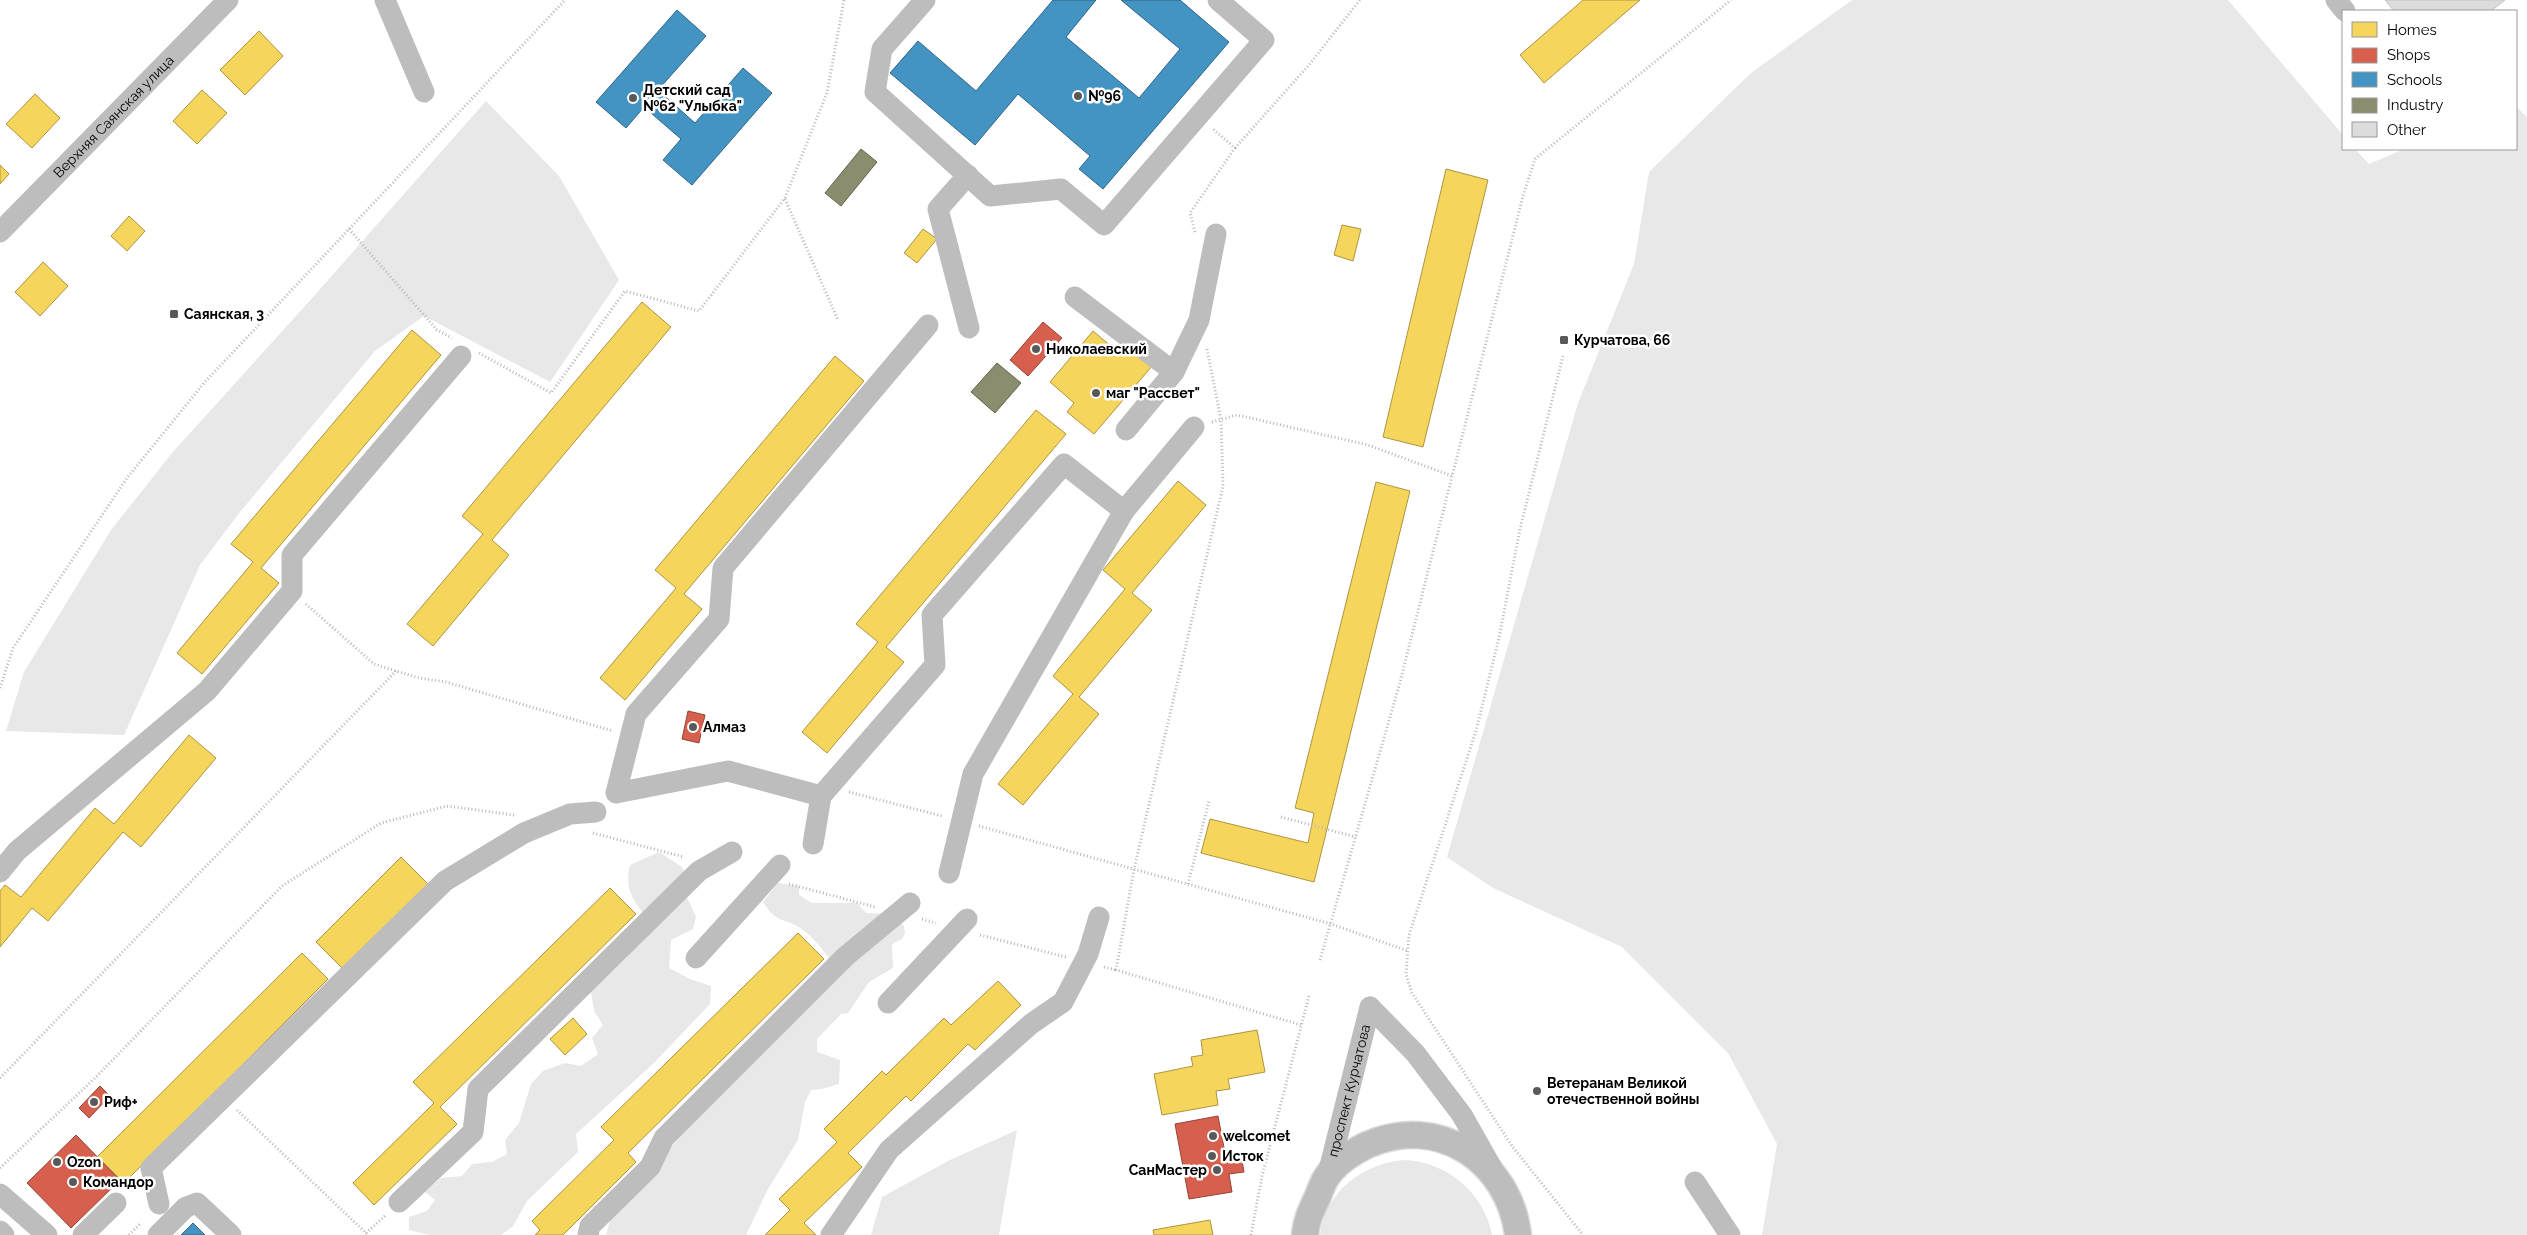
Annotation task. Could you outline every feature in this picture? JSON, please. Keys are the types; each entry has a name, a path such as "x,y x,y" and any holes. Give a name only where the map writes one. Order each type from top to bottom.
{"main road":[{"path":"1304,1231 1328,1174 1352,1152 1382,1139 1415,1135 1448,1141 1477,1157 1500,1181 1517,1226 1534,1235"}],"street":[{"name":"Верхняя Саянская улица","path":"0,232 228,0"},
{"path":"385,0 424,92"},
{"path":"925,0 882,49 875,92 990,196 1062,189 1104,225 1264,40 1218,0"},
{"path":"2336,0 2344,10"},
{"path":"968,175 938,209 969,328"},
{"path":"1126,430 1174,372 1199,320 1206,235"},
{"path":"1075,297 1174,372"},
{"path":"825,792 728,771 616,793 636,714 719,619 723,568 928,325"},
{"path":"0,872 16,851 207,691 292,591 292,554 464,349"},
{"path":"949,873 973,774 1124,512 1194,427"},
{"path":"813,844 825,792 935,665 932,615 1064,464 1124,512"},
{"path":"159,1204 151,1168 445,881 524,833 570,814 596,812"},
{"path":"399,1202 473,1132 478,1089 698,871 732,852"},
{"path":"696,958 774,872"},
{"path":"588,1235 590,1226 650,1168 664,1138 846,956 904,908"},
{"path":"831,1235 889,1150 1031,1024 1063,1002 1085,962 1099,917"},
{"path":"888,1004 963,924"},
{"name":"проспект Курчатова","path":"1328,1174 1370,1007 1415,1053 1462,1115 1500,1181"},
{"path":"1695,1182 1730,1235"},
{"path":"0,1194 47,1235"},
{"path":"83,1235 116,1203"},
{"path":"158,1235 186,1207 197,1203 231,1235"},
{"path":"0,1231 4,1235"}],"path":[{"path":"0,688 13,648 127,478 204,383 565,0"},
{"path":"349,229 437,330 464,349 551,393 625,291 699,312 785,198 827,93 844,0"},
{"path":"1206,235 1190,213 1235,148 1309,65 1360,0"},
{"path":"1320,960 1398,686 1523,196 1535,159 1731,0"},
{"path":"1198,116 1235,148"},
{"path":"785,198 838,320"},
{"path":"1116,970 1134,869 1223,486 1221,420 1207,347"},
{"path":"1563,356 1520,529 1499,638 1476,731 1409,935 1406,975 1412,994 1512,1146 1583,1235"},
{"path":"1194,427 1237,415 1368,445 1452,476"},
{"path":"292,591 374,664 418,678 446,682 630,736"},
{"path":"0,1078 396,671"},
{"path":"825,792 962,822 1331,924 1408,950"},
{"path":"1188,884 1209,801"},
{"path":"0,1168 96,1078 282,886 381,823 447,806 550,822"},
{"path":"1281,817 1356,838"},
{"path":"587,832 710,864"},
{"path":"774,872 963,924 1301,1025"},
{"path":"1251,1235 1262,1176 1309,996"},
{"path":"224,1098 367,1234 399,1202"}],"shaded area":[{"path":"1852,0 2228,0 2342,134 2342,150 2356,150 2369,164 2402,150 2517,150 2517,107 2527,117 2527,1235 1762,1235 1777,1144 1728,1053 1622,947 1493,888 1447,857 1578,403 1634,264 1649,172 1751,73"},
{"path":"486,101 559,176 619,280 550,382 424,316 375,351 240,512 200,565 124,735 6,731 24,672 111,530 172,453"},
{"path":"659,852 682,867 692,886 686,895 696,917 693,929 671,940 669,968 690,979 711,986 710,1004 655,1062 576,1134 578,1152 527,1201 513,1226 501,1235 430,1235 409,1230 409,1217 427,1211 435,1200 425,1192 441,1178 462,1176 472,1164 492,1162 507,1154 505,1140 519,1123 531,1084 543,1071 565,1063 581,1066 598,1054 592,1038 603,1025 594,1011 591,992 626,958 652,926 633,898 628,884 628,875 630,865"},
{"path":"778,883 799,886 799,895 812,903 857,903 866,913 887,914 904,926 905,933 902,939 892,944 893,968 869,982 848,1013 841,1014 817,1039 817,1052 840,1060 839,1084 811,1090 805,1102 798,1140 768,1189 746,1235 606,1235 610,1221 829,958 807,933 777,918 768,910 763,902"},
{"path":"1017,1130 999,1235 871,1235 882,1197 950,1160"},
{"path":"1405,1160 1435,1167 1461,1182 1481,1206 1488,1220 1492,1235 1320,1235 1323,1220 1329,1206 1349,1182 1375,1167 1389,1162"}],"building: Homes":[{"path":"1583,0 1640,0 1544,83 1520,55"},
{"path":"259,31 283,56 245,95 220,70"},
{"path":"202,90 227,113 197,144 173,121"},
{"path":"35,94 60,118 32,148 6,124"},
{"path":"0,165 9,174 0,184"},
{"path":"1446,169 1488,180 1423,447 1383,437"},
{"path":"129,216 145,231 127,251 111,236"},
{"path":"1342,225 1361,229 1353,261 1334,255"},
{"path":"923,229 937,239 917,263 904,253"},
{"path":"43,262 68,286 40,316 15,292"},
{"path":"642,302 671,327 492,540 509,555 433,646 407,624 483,534 462,516"},
{"path":"412,330 441,355 261,568 279,583 202,674 177,653 253,562 231,544"},
{"name":"маг \"Рассвет\"","path":"1093,331 1118,352 1126,342 1153,365 1094,434 1067,412 1074,403 1050,382"},
{"path":"835,356 864,381 684,594 702,609 625,700 600,678 676,588 655,570"},
{"path":"1036,410 1066,434 886,647 904,662 827,753 802,732 878,642 856,624"},
{"path":"1178,481 1206,505 1132,593 1152,610 1079,697 1099,714 1023,805 998,784 1073,694 1053,676 1125,589 1103,570"},
{"path":"1376,482 1410,491 1314,882 1201,853 1210,819 1308,843 1314,813 1295,808"},
{"path":"189,735 216,758 141,847 123,832 48,921 32,908 0,947 0,891 5,885 21,897 95,808 114,824"},
{"path":"401,857 430,886 344,970 316,942"},
{"path":"610,888 636,914 440,1107 457,1124 374,1205 353,1183 434,1103 413,1082"},
{"path":"798,933 824,959 628,1153 636,1162 563,1235 535,1235 540,1230 532,1221 614,1140 601,1127"},
{"path":"302,953 328,979 124,1183 97,1157"},
{"path":"998,981 1021,1005 975,1050 968,1044 911,1101 906,1096 848,1153 862,1167 804,1223 816,1235 765,1235 790,1210 779,1199 837,1142 824,1129 882,1071 886,1075 944,1018 951,1025"},
{"path":"573,1018 587,1034 565,1055 550,1039"},
{"path":"1257,1030 1265,1072 1228,1079 1230,1089 1216,1091 1218,1105 1162,1115 1154,1074 1193,1066 1191,1057 1203,1055 1201,1040"},
{"path":"1210,1220 1213,1235 1154,1235 1153,1230"}],"building: Shops":[{"name":"Николаевский","path":"1043,322 1062,338 1028,376 1010,360"},
{"name":"Алмаз","path":"688,711 705,715 699,743 682,739"},
{"name":"Риф+","path":"100,1086 110,1096 89,1118 79,1108"},
{"path":"1218,1116 1226,1158 1241,1155 1244,1172 1229,1174 1232,1192 1189,1199 1175,1124"},
{"name":"Командор","path":"76,1135 120,1180 71,1228 27,1183"}],"building: Schools":[{"name":"№96","path":"1053,0 1096,0 1066,37 1139,98 1180,49 1121,0 1180,0 1229,42 1103,189 1079,169 1090,156 1018,94 975,145 890,73 918,41 976,91"},
{"name":"Детский сад №62 \"Улыбка\"","path":"677,10 706,36 658,90 695,123 743,68 772,93 692,185 663,160 681,139 644,107 626,128 596,102"},
{"path":"193,1223 205,1235 181,1235"}],"building: Industry":[{"path":"861,149 877,162 841,206 825,193"},
{"path":"997,363 1021,383 995,413 971,392"}],"building: Other":[{"path":"2385,0 2505,0 2492,10 2393,10"}],"place":[{"name":"№96","path":"1078,96"},
{"name":"Детский сад №62 \"Улыбка\"","path":"633,98"},
{"name":"Саянская, 3","path":"174,314"},
{"name":"Курчатова, 66","path":"1564,340"},
{"name":"Николаевский","path":"1036,349"},
{"name":"маг \"Рассвет\"","path":"1096,393"},
{"name":"Алмаз","path":"693,727"},
{"name":"Ветеранам Великой отечественной войны","path":"1537,1091"},
{"name":"Риф+","path":"94,1102"},
{"name":"welcomet","path":"1213,1136"},
{"name":"Исток","path":"1212,1156"},
{"name":"Ozon","path":"57,1162"},
{"name":"СанМастер","path":"1217,1170"},
{"name":"Командор","path":"73,1182"}]}
